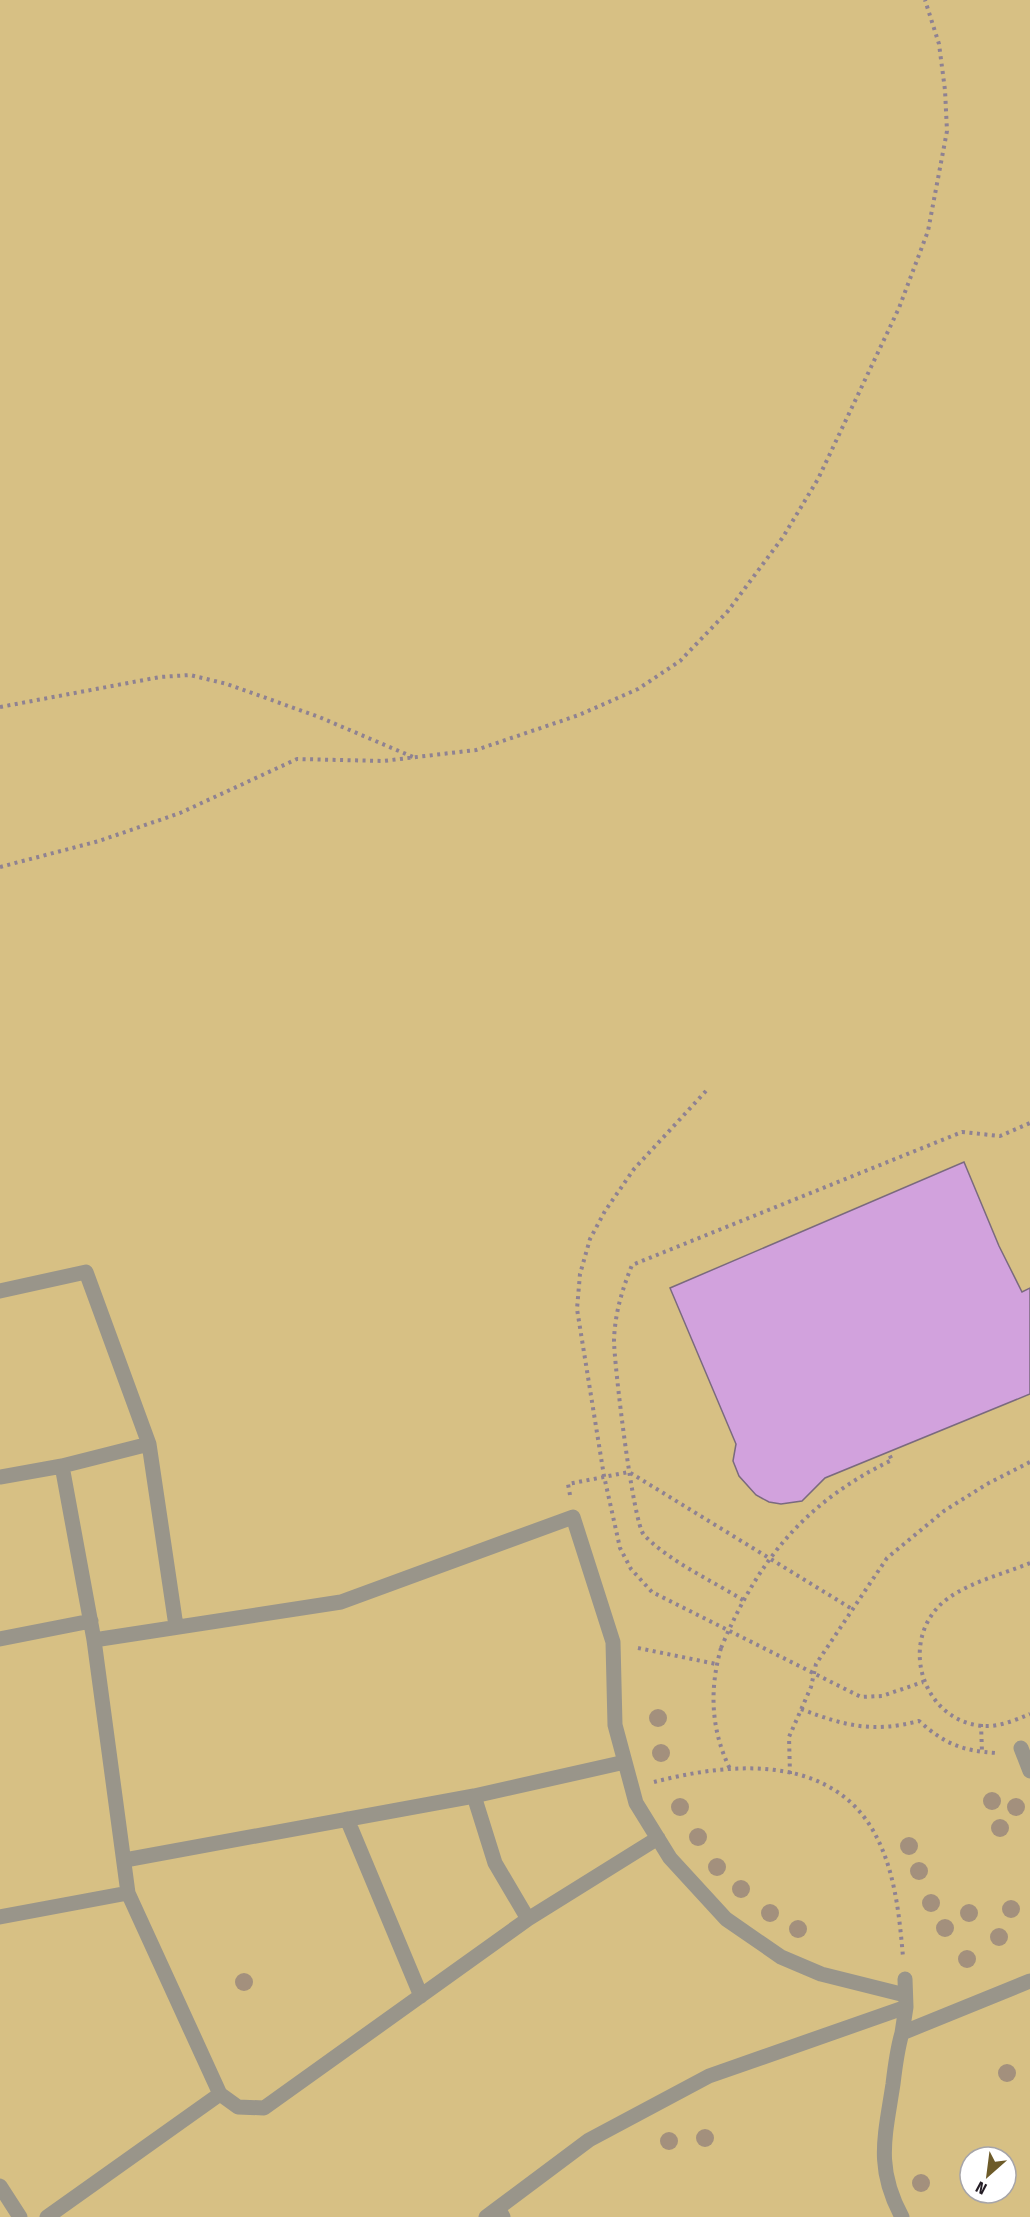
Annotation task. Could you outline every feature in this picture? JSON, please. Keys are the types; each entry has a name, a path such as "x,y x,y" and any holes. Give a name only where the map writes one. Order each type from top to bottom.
{"lane":[{"path":"0,1291 86,1272 149,1444 176,1626"},
{"path":"0,1477 62,1466 149,1444"},
{"path":"62,1466 94,1640 128,1893 220,2094 238,2107 264,2108 528,1919 658,1838"},
{"path":"94,1640 342,1602 573,1516 613,1642 615,1725 636,1803 670,1858 726,1919 781,1957 821,1974 906,2001"},
{"path":"0,1639 91,1621"},
{"path":"1021,1748 1030,1771"},
{"path":"125,1860 474,1796 625,1762"},
{"path":"474,1796 495,1863 528,1919"},
{"path":"347,1819 421,1996"},
{"path":"0,1917 128,1893"},
{"path":"902,2217 893,2199 884,2166 884,2129 902,2033 906,2001 905,1979"},
{"path":"902,2033 1030,1981"},
{"path":"496,2214 589,2140 709,2076 906,2001"},
{"path":"46,2217 220,2094"},
{"path":"0,2186 20,2217"}],"path":[{"path":"0,867 99,841 162,820 297,759 383,761 476,750 579,715 638,689 680,661 720,619 783,537 818,479 899,308 928,231 946,131 945,90 939,44 925,0"},
{"path":"0,707 159,677 190,675 227,684 319,717 414,757"},
{"path":"706,1090 634,1169 605,1211 590,1239 580,1274 577,1309 604,1476 620,1548 631,1569 651,1592 861,1697 882,1696 923,1683"},
{"path":"743,1600 665,1552 642,1533 629,1472 614,1342 618,1302 632,1265 962,1132 1000,1136 1030,1123"},
{"path":"730,1769 714,1729 717,1664 733,1618 756,1577 788,1535 815,1507 892,1460 888,1452"},
{"path":"790,1774 789,1737 816,1663 887,1558 944,1510 1030,1462"},
{"path":"573,1516 568,1484 629,1472 852,1610"},
{"path":"1030,1563 959,1592 939,1606 922,1636 919,1659 923,1683 934,1699 951,1713 981,1724 1001,1724 1030,1714"},
{"path":"630,1646 717,1664"},
{"path":"801,1709 829,1720 865,1727 892,1728 920,1721 938,1737 963,1750 996,1753 1021,1748"},
{"path":"981,1724 982,1752"},
{"path":"632,1788 694,1772 762,1768 810,1777 824,1784 854,1806 867,1821 884,1854 892,1881 905,1979"}],"shaded area":[{"path":"0,0 1030,0 1030,2217 0,2217"}],"building":[{"path":"964,1162 999,1246 1022,1292 1030,1288 1030,1394 825,1478 802,1501 781,1504 769,1502 756,1495 739,1476 733,1461 736,1444 670,1288"}]}
